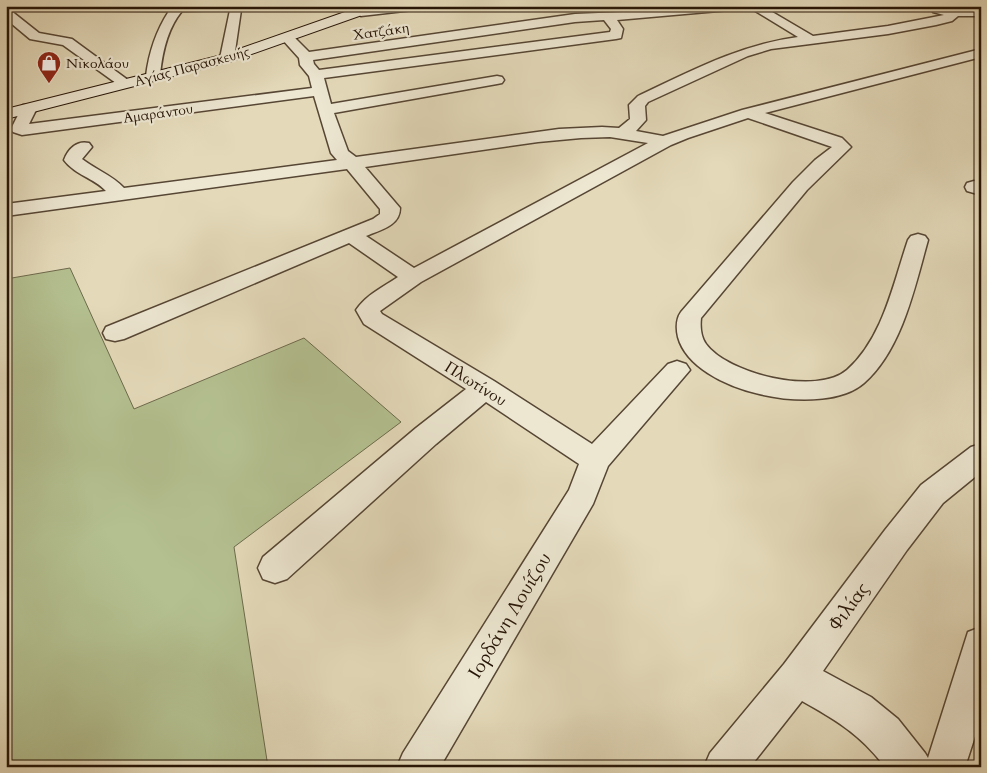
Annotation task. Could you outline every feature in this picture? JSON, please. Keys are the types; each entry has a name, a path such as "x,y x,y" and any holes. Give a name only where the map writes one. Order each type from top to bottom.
{"street":[{"path":"50,6 242,7 227,58"},
{"path":"368,9 412,6"},
{"name":"Χατζάκη","path":"306,57 575,18 646,16 730,6"},
{"path":"753,6 810,39"},
{"path":"929,6 954,14"},
{"path":"153,76 154,63 163,35 178,7"},
{"name":"Αγίας Παρασκευής","path":"6,114 227,58 368,9"},
{"path":"624,133 638,120 637,105 643,99 743,53 777,43 888,30 942,20 954,14 977,10"},
{"path":"6,13 35,36 67,42 125,83"},
{"path":"316,75 551,42 616,35 617,32 608,17"},
{"path":"762,33 777,43"},
{"path":"115,333 352,235 380,223 390,216 390,208 351,162 340,153 325,110 316,75 307,65 306,57 287,38"},
{"path":"352,235 413,278 665,141 716,122 748,113 981,53"},
{"path":"325,110 498,80"},
{"name":"Αμαράντου","path":"29,108 18,129 321,91"},
{"path":"748,113 836,142 842,148 821,164 800,186 689,317 688,332 695,348 716,366 752,384 802,390 833,388 854,378 880,348 900,299 918,240"},
{"path":"6,210 351,162 436,153 564,133 624,133 636,137 665,141"},
{"path":"84,147 75,154 73,160 88,172 108,182 120,194"},
{"name":"Πλωτίνου","path":"413,278 375,302 368,310 372,319 485,388 595,460"},
{"path":"595,460 677,370"},
{"path":"276,568 426,436 485,388"},
{"name":"Ιορδάνη Λουίζου","path":"417,767 582,495 595,460"},
{"name":"Φιλίας","path":"724,767 797,677 896,540 932,494 978,461"},
{"path":"945,767 965,707 981,645"},
{"path":"797,677 856,711 884,733 911,767"}],"green space":[{"path":"70,268 134,409 304,338 401,422 234,547 268,767 6,767 6,279"}],"place":[{"name":"Νικολάου","path":"49,84"}]}
